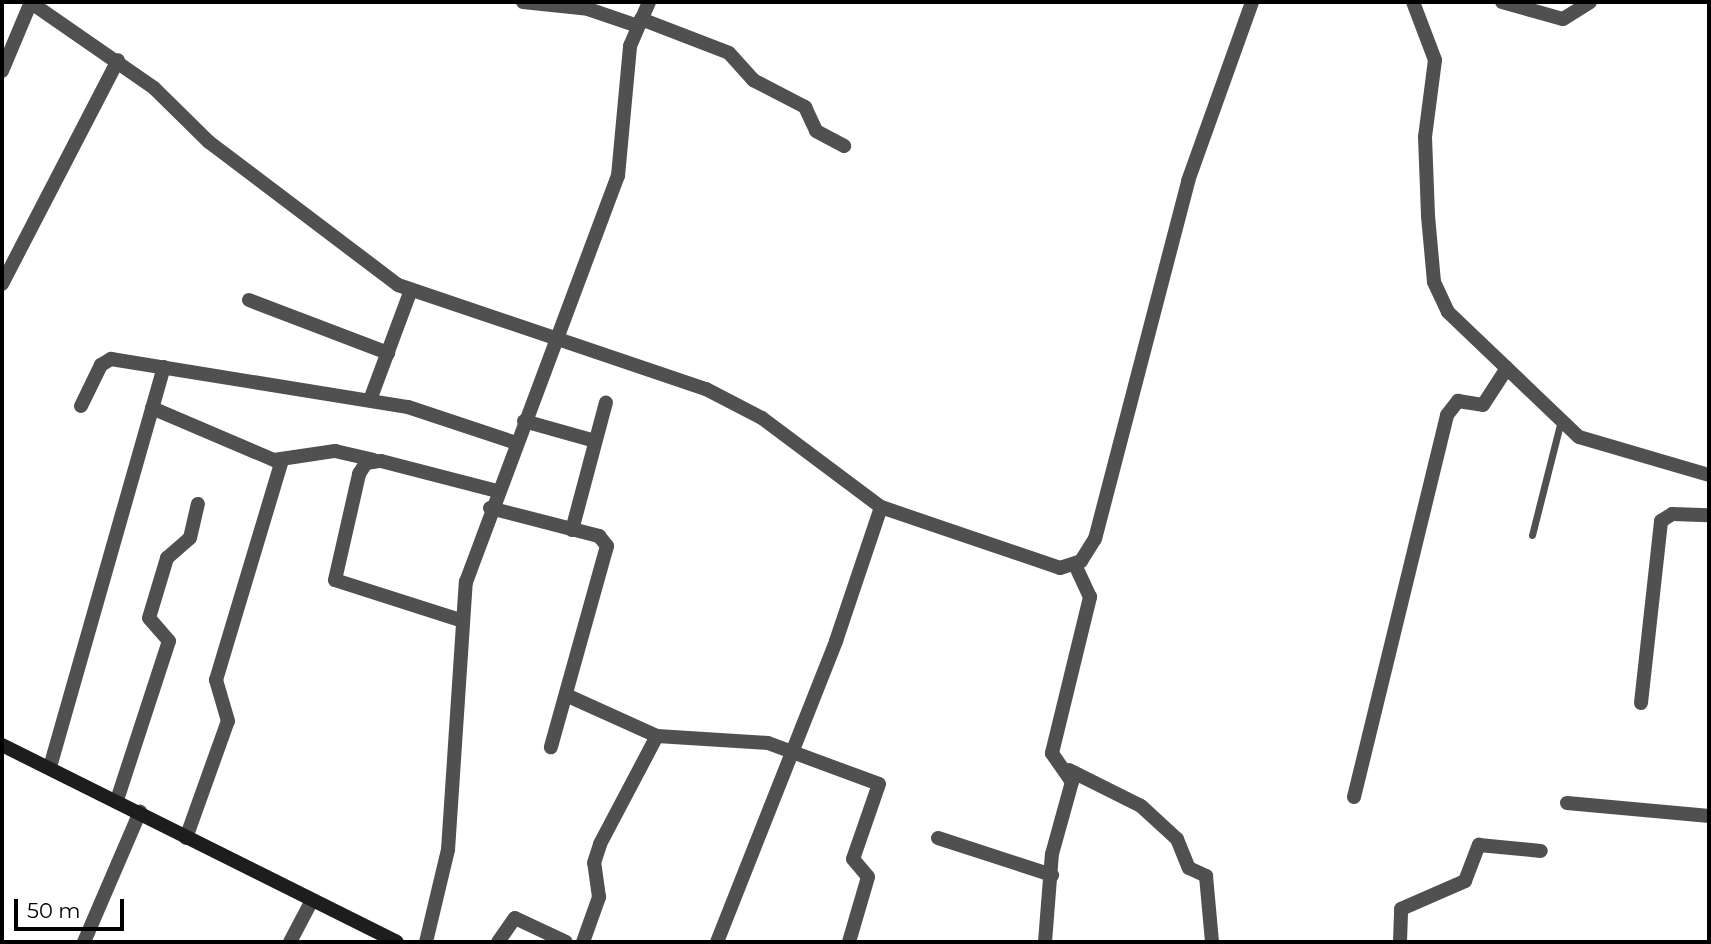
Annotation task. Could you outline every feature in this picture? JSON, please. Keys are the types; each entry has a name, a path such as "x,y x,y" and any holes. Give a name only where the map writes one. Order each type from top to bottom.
{"street":[{"path":"2,71 31,2 118,60 208,142 386,278 554,342 727,399 881,507 1037,562 1075,565"},
{"path":"523,2 604,12 729,53 753,80 805,107 816,131 844,146"},
{"path":"426,942 448,850 455,787 460,620 496,491 618,176 630,46 649,2"},
{"path":"1075,565 1095,539 1188,181 1252,2"},
{"path":"1413,2 1434,60 1425,137 1434,282 1460,329 1591,444 1709,475"},
{"path":"1502,2 1563,19 1590,2"},
{"path":"2,284 118,60"},
{"path":"370,400 411,289"},
{"path":"249,300 388,353"},
{"path":"81,406 105,360 370,400 516,443"},
{"path":"50,767 164,368"},
{"path":"1354,797 1447,415 1454,402 1483,405 1507,368"},
{"path":"572,530 606,402"},
{"path":"152,408 282,460 335,451 496,491"},
{"path":"524,421 595,441"},
{"path":"186,838 228,721 216,680 282,460"},
{"path":"373,460 359,474 335,580 460,620"},
{"path":"117,800 169,641 149,618 167,558 190,538 198,504"},
{"path":"717,942 790,748 836,641 881,507"},
{"path":"490,508 599,537 608,552 551,747"},
{"path":"1641,703 1661,521 1672,513 1709,515"},
{"path":"1075,565 1087,582 1089,603 1052,753 1069,771 1141,806 1177,839 1189,868 1206,876 1212,942"},
{"path":"566,695 657,736 739,738 790,748 880,788 854,855 854,865 868,877 849,942"},
{"path":"583,942 599,897 594,863 600,844 657,736"},
{"path":"2,745 117,800 373,937 397,942"},
{"path":"1045,942 1052,876 1069,771"},
{"path":"1567,803 1709,816"},
{"path":"84,942 140,813"},
{"path":"938,838 1052,876"},
{"path":"1400,942 1401,909 1465,881 1479,845 1541,851"},
{"path":"290,942 311,902"},
{"path":"498,942 515,918 566,942"}],"lane":[{"path":"1532,534 1562,418"}]}
